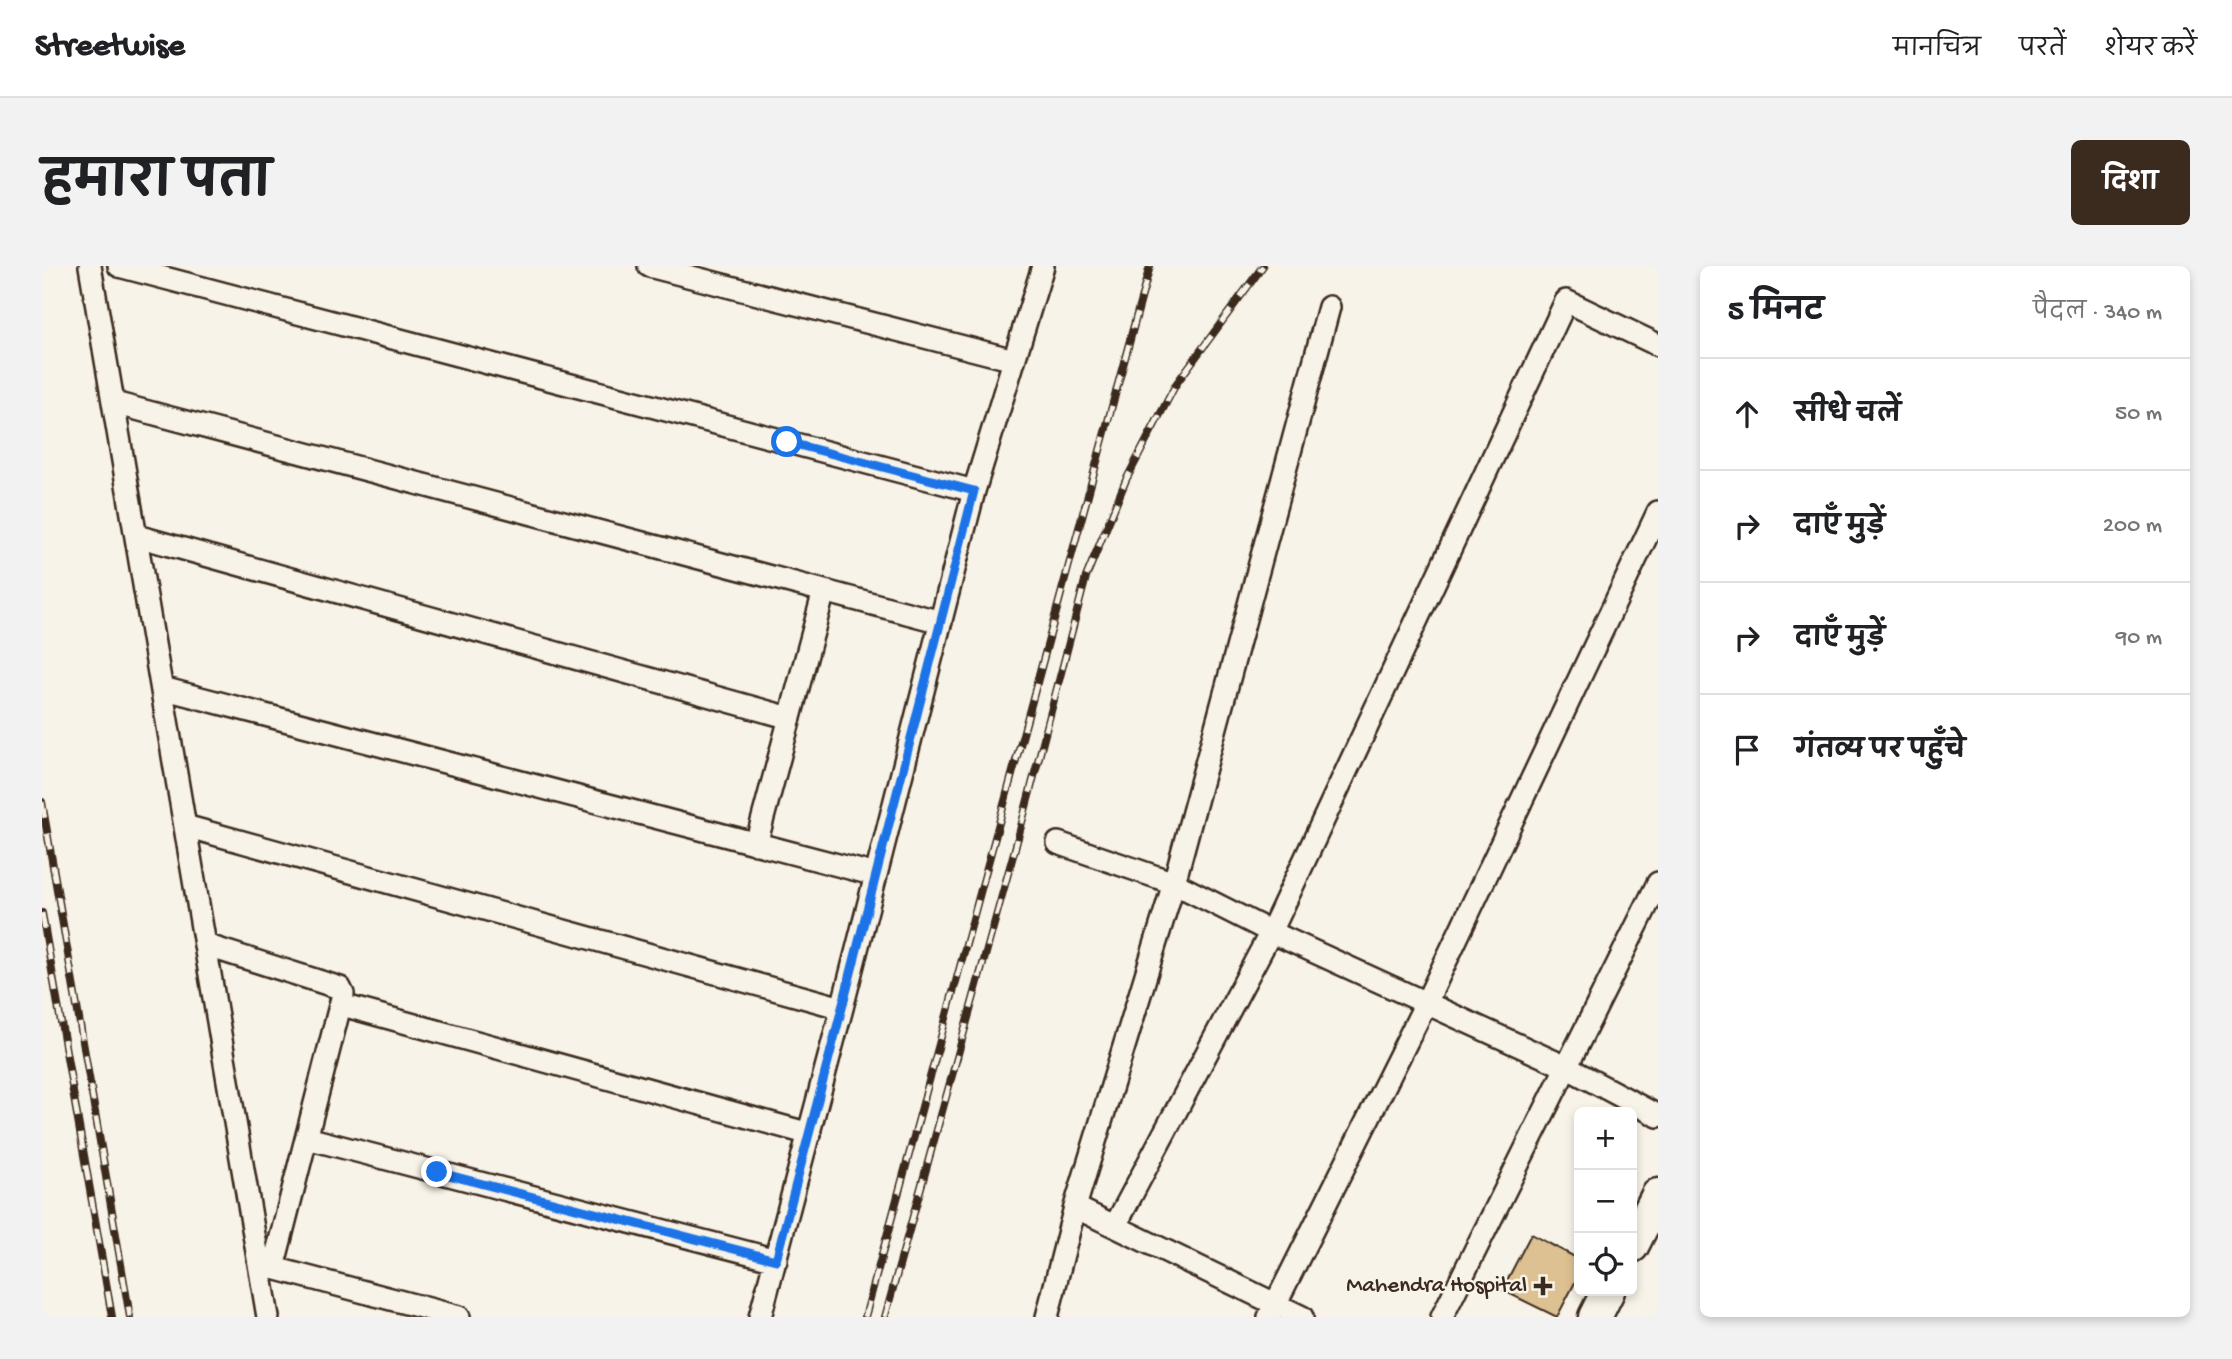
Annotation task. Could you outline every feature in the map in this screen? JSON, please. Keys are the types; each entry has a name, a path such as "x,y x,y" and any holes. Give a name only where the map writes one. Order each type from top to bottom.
{"main road":[{"path":"1637,1236 1658,1195"},
{"path":"1595,1317 1606,1296"}],"street":[{"path":"90,266 205,945 266,1266 268,1317"},
{"path":"119,266 974,491"},
{"path":"649,266 1014,360"},
{"path":"760,1317 810,1134 974,491 1042,266"},
{"path":"1115,1226 1271,932 1566,301 1658,345"},
{"path":"1047,1317 1075,1207 1174,883 1329,307"},
{"path":"114,403 940,622"},
{"path":"1272,1310 1426,1003 1658,512"},
{"path":"136,536 790,718"},
{"path":"756,844 824,591"},
{"path":"162,688 876,875"},
{"path":"185,826 842,1008"},
{"path":"1058,844 1174,883 1271,932 1566,1068 1658,1116"},
{"path":"1442,1317 1658,883"},
{"path":"205,945 340,988 343,994 307,1138 266,1266"},
{"path":"342,1005 810,1134"},
{"path":"307,1138 776,1260"},
{"path":"1075,1207 1272,1310 1303,1317"},
{"path":"266,1266 459,1317"}],"building":[{"path":"1531,1234 1574,1256 1574,1285 1557,1317 1502,1290"}],"railway":[{"path":"865,1317 1150,266"},
{"path":"885,1317 1019,834 1086,577 1126,480 1176,384 1263,266"},
{"path":"42,802 130,1317"},
{"path":"42,913 112,1317"}],"place":[{"name":"Mahendra Hospital","path":"1543,1286"}],"route":[{"path":"437,1172 776,1260 974,491 787,442"}]}
